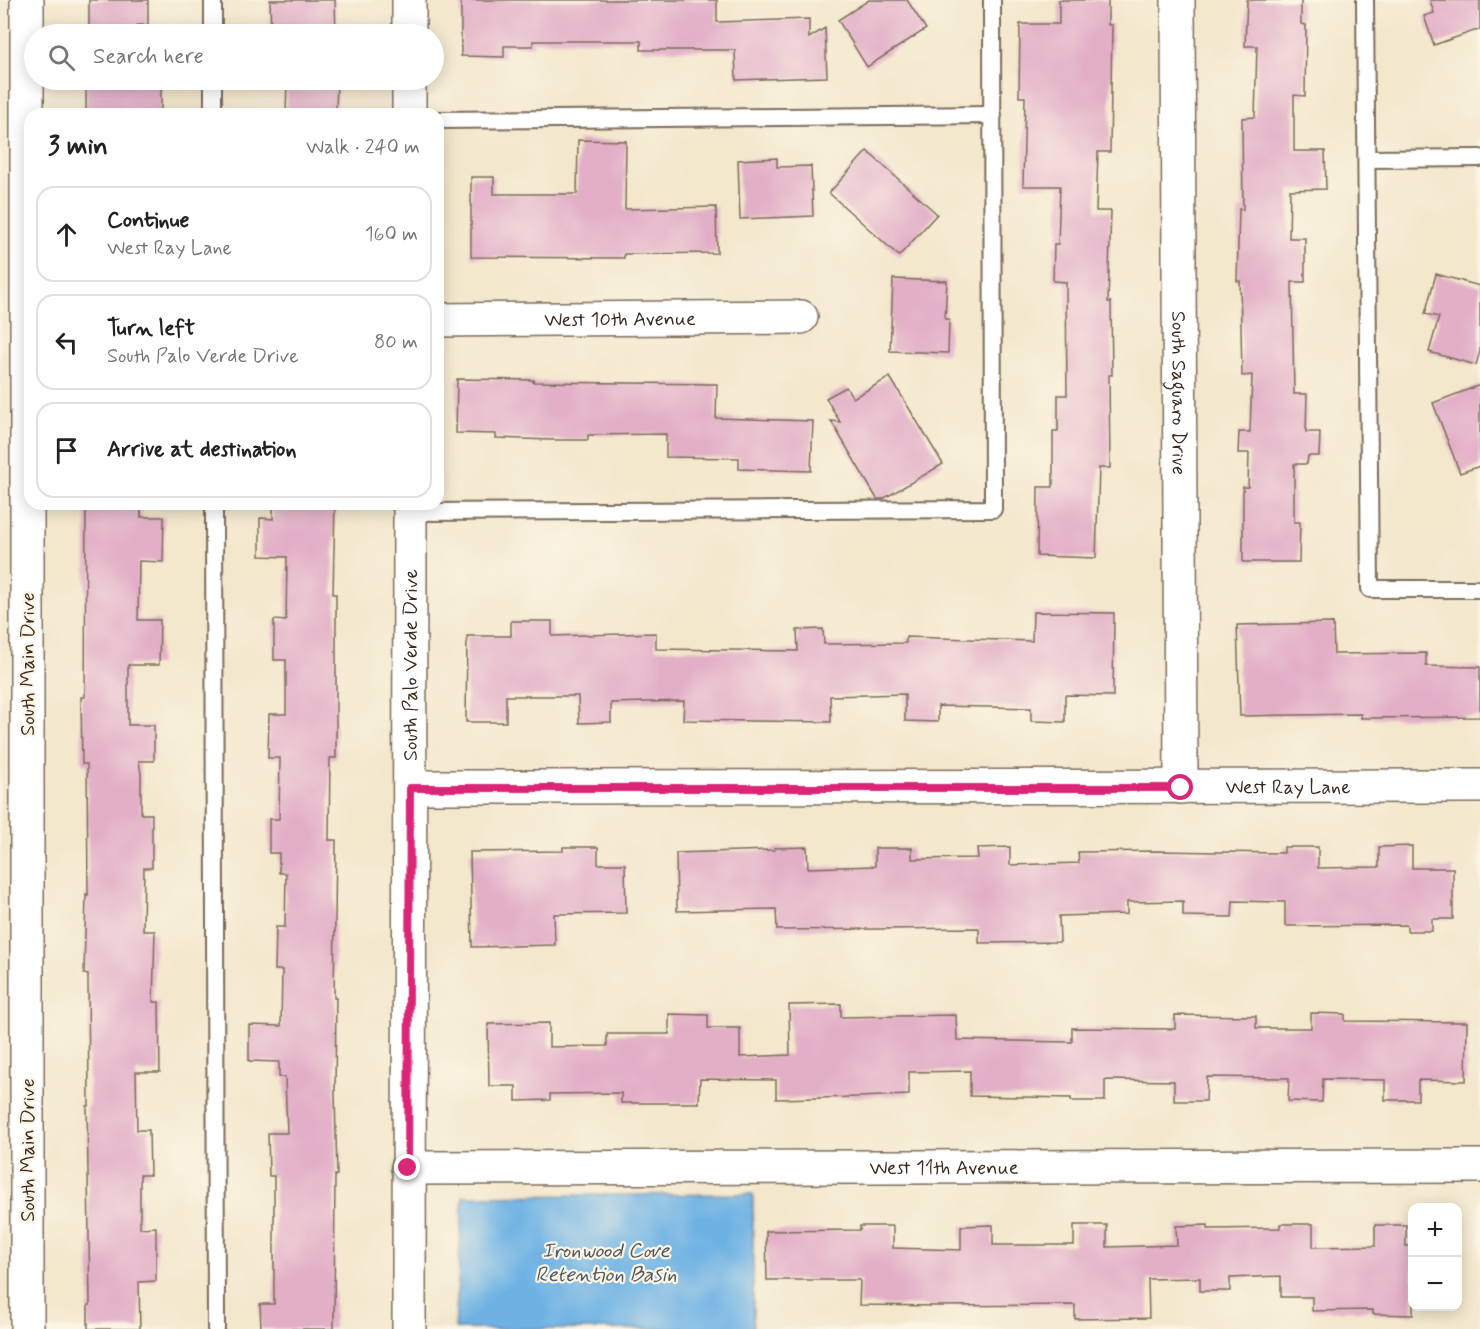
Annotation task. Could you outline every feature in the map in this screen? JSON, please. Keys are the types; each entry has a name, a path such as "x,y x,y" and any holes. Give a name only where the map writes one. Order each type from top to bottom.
{"street":[{"name":"South Main Drive","path":"27,0 27,24"},
{"path":"409,0 409,24"},
{"name":"South Saguaro Drive","path":"1179,0 1181,788"},
{"name":"South Main Drive","path":"27,90 27,108"},
{"path":"409,90 409,108"},
{"name":"West 10th Avenue","path":"444,320 801,317"},
{"name":"South Main Drive","path":"27,510 27,1329"},
{"name":"South Palo Verde Drive","path":"409,1329 410,510"},
{"name":"West Ray Lane","path":"410,788 1480,786"},
{"name":"West 11th Avenue","path":"408,1168 1480,1166"}],"lane":[{"path":"213,0 213,24"},
{"path":"444,508 993,509 992,0"},
{"path":"1365,0 1370,589 1480,589"},
{"path":"213,90 213,108"},
{"path":"444,120 993,116"},
{"path":"1367,159 1480,158"},
{"path":"214,510 216,1329"}],"water":[{"name":"Ironwood Cove Retention Basin","path":"753,1194 753,1329 455,1329 463,1196"}],"building":[{"path":"89,0 148,0 148,24 89,24"},
{"path":"270,0 335,0 336,24 271,24"},
{"path":"461,0 717,0 717,22 809,19 809,38 825,28 827,77 736,80 735,50 641,50 641,41 533,41 533,46 504,46 504,57 461,56"},
{"path":"869,0 907,0 926,29 867,67 838,20"},
{"path":"1059,0 1108,0 1108,25 1112,25 1110,152 1098,152 1096,211 1111,211 1108,302 1111,302 1112,375 1109,375 1110,468 1099,468 1096,558 1037,556 1038,487 1053,487 1053,431 1058,431 1058,395 1067,395 1066,282 1053,281 1054,244 1058,244 1060,186 1023,186 1025,97 1019,97 1020,24 1059,24"},
{"path":"1247,0 1301,0 1301,24 1306,25 1305,96 1294,95 1294,151 1325,151 1326,189 1290,190 1289,238 1305,238 1305,282 1292,282 1294,394 1307,394 1306,432 1320,432 1319,456 1308,456 1307,464 1294,464 1294,522 1300,522 1299,562 1243,562 1243,487 1248,487 1249,453 1238,453 1239,432 1250,432 1252,375 1242,376 1240,281 1237,281 1239,209 1243,210 1242,118 1255,117 1257,46 1245,46"},
{"path":"1430,0 1480,0 1480,29 1434,45 1424,16 1434,13"},
{"path":"86,90 161,90 161,108 86,108"},
{"path":"287,90 337,90 336,108 286,108"},
{"path":"578,140 626,141 625,209 716,207 717,253 624,254 624,258 471,257 471,177 494,177 494,194 577,194"},
{"path":"867,151 937,214 899,256 829,193"},
{"path":"777,158 777,167 811,166 813,216 740,219 738,160"},
{"path":"1436,274 1480,286 1480,351 1476,365 1429,352 1439,317 1425,314"},
{"path":"893,279 947,281 945,319 949,319 948,353 890,351"},
{"path":"890,377 943,464 883,499 877,499 831,421 840,422 826,398 846,387 853,398"},
{"path":"457,379 717,384 716,418 813,421 811,471 739,469 739,458 666,457 666,434 588,435 588,440 551,440 496,438 496,434 456,433"},
{"path":"1480,385 1480,466 1460,473 1433,403"},
{"path":"86,510 141,510 141,517 164,517 163,562 139,561 138,620 160,620 159,665 128,665 128,725 154,725 154,761 139,761 141,814 152,814 152,868 144,868 143,931 155,931 153,1002 159,1002 160,1072 136,1072 137,1130 149,1130 150,1175 140,1175 140,1228 156,1227 156,1281 139,1282 140,1329 88,1329 88,1305 90,1305 88,975 84,974 86,894 88,895 87,764 82,764 81,697 85,697"},
{"path":"273,510 335,510 333,594 336,594 336,758 330,758 329,840 336,840 334,998 336,998 337,1175 335,1175 334,1329 261,1329 260,1304 274,1304 274,1176 269,1176 268,1133 287,1133 285,1077 279,1077 279,1062 249,1061 249,1025 281,1026 282,970 275,970 276,927 285,927 286,873 279,873 279,853 269,853 269,819 279,819 280,758 268,758 269,714 286,714 286,660 274,660 274,620 286,621 287,557 260,556 260,518 273,519"},
{"path":"1033,612 1114,613 1113,696 1065,695 1065,722 1031,721 1031,708 938,706 938,722 905,721 905,694 830,696 831,722 683,720 684,701 611,703 611,722 579,723 578,696 506,696 506,722 466,722 467,636 511,636 511,621 552,621 552,636 656,633 656,649 798,651 797,630 823,629 824,644 906,643 906,637 1032,641"},
{"path":"1333,623 1334,654 1426,653 1426,666 1480,667 1480,717 1361,718 1361,714 1240,716 1237,625"},
{"path":"1412,846 1412,868 1453,868 1453,919 1432,919 1432,931 1407,931 1407,925 1285,926 1285,902 1233,901 1232,917 1183,916 1183,901 1127,902 1127,914 1059,916 1060,942 979,943 979,928 777,930 776,909 677,911 676,853 807,847 808,868 875,866 875,848 912,848 912,859 978,858 977,848 1010,847 1010,865 1079,863 1078,852 1284,853 1284,847 1318,847 1318,868 1379,867 1379,847"},
{"path":"563,847 598,847 598,864 625,864 626,913 554,914 555,945 472,947 470,852 563,851"},
{"path":"841,1004 841,1017 956,1015 957,1040 1072,1042 1072,1028 1175,1029 1175,1015 1256,1016 1256,1028 1311,1028 1311,1013 1345,1014 1345,1021 1467,1022 1466,1081 1418,1080 1418,1100 1385,1100 1385,1080 1323,1079 1322,1102 1288,1101 1289,1078 1207,1077 1206,1101 1174,1101 1174,1081 1105,1080 1105,1101 970,1096 970,1071 909,1072 909,1095 858,1097 776,1099 776,1080 700,1079 699,1103 621,1103 621,1093 550,1094 550,1100 516,1101 516,1086 489,1086 488,1024 549,1023 549,1047 607,1046 607,1034 669,1034 669,1014 708,1015 708,1028 740,1028 740,1057 790,1055 789,1005"},
{"path":"1280,1224 1313,1224 1313,1247 1375,1246 1375,1225 1406,1225 1408,1311 1413,1311 1413,1315 1373,1314 1373,1310 1312,1311 1312,1297 1281,1297 1281,1276 1230,1278 1230,1291 1200,1291 1200,1278 1148,1279 1149,1318 1075,1319 1075,1305 859,1305 860,1280 767,1280 766,1231 860,1230 860,1226 893,1226 893,1248 961,1250 961,1226 993,1225 993,1245 1074,1245 1074,1225 1107,1225 1107,1247 1177,1245 1176,1226 1208,1225 1208,1229 1280,1228"}],"route":[{"path":"408,1168 410,788 1181,788"}]}
